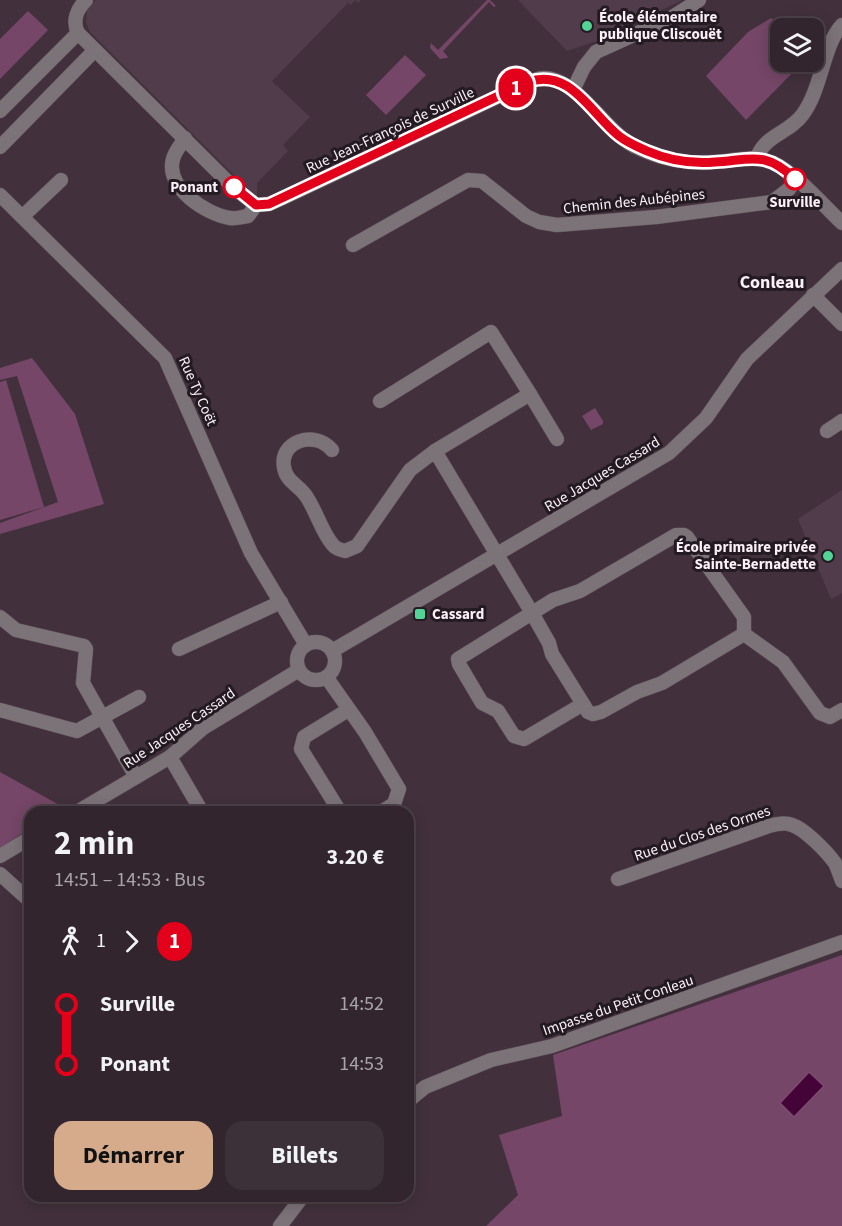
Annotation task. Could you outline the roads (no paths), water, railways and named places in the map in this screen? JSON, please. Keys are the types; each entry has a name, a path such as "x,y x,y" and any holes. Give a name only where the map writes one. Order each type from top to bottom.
{"street":[{"path":"86,0 75,20 78,33 234,188 256,205"},
{"path":"573,90 584,67 596,52 672,18 699,0"},
{"path":"757,158 763,145 799,120 804,113 816,92 833,38 842,25"},
{"path":"0,111 78,33"},
{"path":"0,147 95,50"},
{"name":"Rue Jean-François de Surville","path":"185,138 172,161 178,185 194,202 214,214 232,219 249,216 256,205 269,204 306,188 528,82 550,79 567,85 620,136 650,152 673,159 704,162 757,158 778,165 842,223"},
{"name":"Chemin des Aubépines","path":"353,245 468,180 482,181 533,219 557,225 656,217 772,202 789,189 796,179"},
{"path":"23,216 61,180"},
{"name":"Rue Ty Coët","path":"0,195 165,357 251,553 306,645"},
{"name":"Rue Jacques Cassard","path":"332,651 677,447 706,418 747,359 842,269"},
{"path":"813,295 842,324"},
{"path":"380,401 492,332 557,439"},
{"path":"332,450 320,440 305,439 290,448 283,465 288,478 305,494 333,545 345,551 357,546 410,470 435,451 530,394"},
{"path":"828,431 842,421"},
{"path":"435,451 588,712 593,714 601,712 637,692 662,682 744,634"},
{"path":"583,704 524,740 519,740 498,711 482,703 458,659 553,600 580,591 676,535 687,537 744,617 744,634"},
{"path":"179,649 281,602"},
{"path":"0,617 16,630 84,646 86,649 83,683 136,777"},
{"path":"744,634 783,662 820,713 830,717 842,710"},
{"path":"320,643 332,651 334,668 327,678 311,680 299,670 298,656 306,645 320,643"},
{"name":"Rue Jacques Cassard","path":"86,806 170,756 203,728 299,670"},
{"path":"327,678 365,732 399,789 394,804 391,806"},
{"path":"0,710 77,731 139,697"},
{"path":"336,806 301,749 304,737 348,710"},
{"path":"170,756 199,806"},
{"name":"Rue du Clos des Ormes","path":"618,879 768,826 787,824 801,830 825,853 834,863 842,881"},
{"path":"0,856 24,842"},
{"path":"0,874 24,895"},
{"name":"Impasse du Petit Conleau","path":"414,1096 425,1087 491,1060 552,1046 842,942"},
{"path":"280,1226 298,1202"}],"place":[{"name":"École élémentaire publique Cliscouët","path":"587,26"},
{"name":"Surville","path":"795,179"},
{"name":"Ponant","path":"234,187"},
{"name":"École primaire privée Sainte-Bernadette","path":"828,556"},
{"name":"Cassard","path":"420,614"}],"district":[{"name":"Conleau","path":"772,282"}]}
